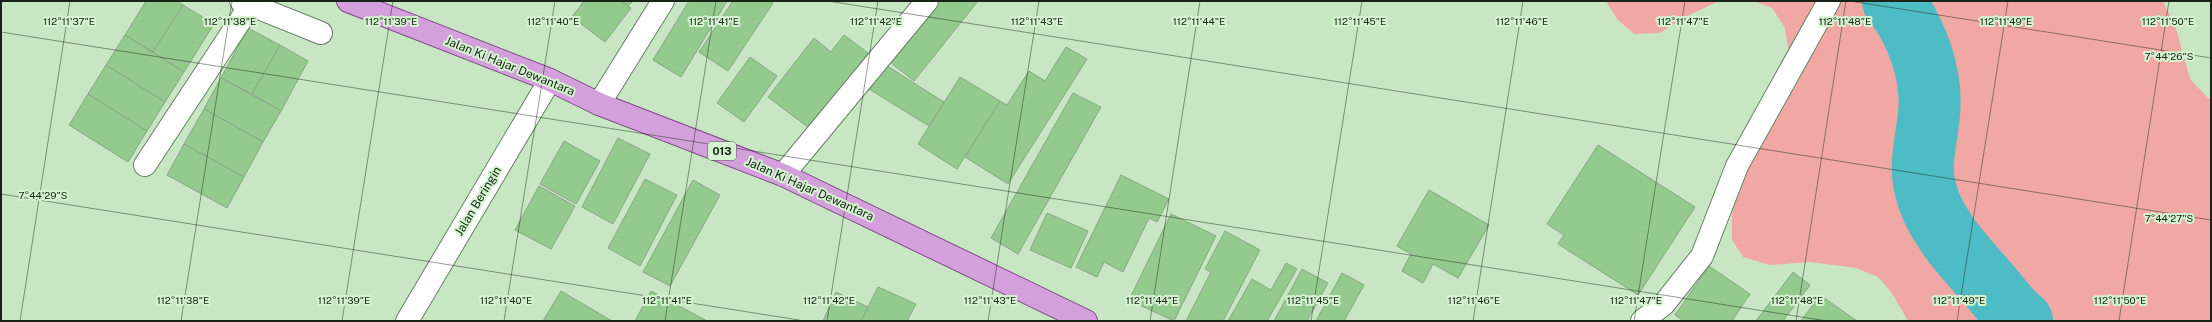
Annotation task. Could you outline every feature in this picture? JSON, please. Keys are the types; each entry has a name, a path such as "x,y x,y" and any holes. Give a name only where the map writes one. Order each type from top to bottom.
{"main road":[{"name":"Jalan Ki Hajar Dewantara","path":"348,1 550,80 599,104 783,175 1086,321"}],"street":[{"path":"599,104 663,1"},
{"path":"783,175 927,1"},
{"path":"1642,321 1664,304 1702,256 1737,166 1829,1"},
{"path":"145,165 248,2 322,33"},
{"name":"Jalan Beringin","path":"407,321 550,80"}],"shaded area":[{"path":"1606,1 1723,1 1717,2 1683,18 1660,33 1634,34 1617,19"},
{"path":"1754,1 2163,2 2175,25 2190,79 2211,101 2211,321 1908,321 1892,293 1878,277 1856,268 1810,262 1770,265 1743,257 1732,240 1732,213 1751,149 1790,59 1785,28 1772,8"}],"building":[{"path":"146,1 177,1 183,5 153,52 125,35"},
{"path":"584,1 621,1 631,8 605,42 572,17"},
{"path":"621,1 633,1 628,6"},
{"path":"689,1 727,1 681,77 653,60"},
{"path":"733,1 770,1 773,3 728,71 699,52"},
{"path":"939,1 978,1 914,81 890,62"},
{"path":"183,5 214,24 184,72 153,52"},
{"path":"248,28 280,45 252,94 221,78"},
{"path":"125,35 184,72 165,102 106,65"},
{"path":"844,35 868,53 809,128 768,97 814,38 831,52"},
{"path":"280,45 308,61 281,111 252,94"},
{"path":"1066,47 1087,59 1008,184 965,157 1000,101 1007,105 1029,71 1045,81"},
{"path":"750,57 777,76 744,122 717,103"},
{"path":"884,64 944,102 929,126 869,89"},
{"path":"106,65 165,102 147,131 88,94"},
{"path":"960,77 1000,101 957,169 918,144"},
{"path":"221,78 281,111 263,142 204,109"},
{"path":"1073,93 1101,107 1018,254 991,238"},
{"path":"88,94 147,131 128,162 69,125"},
{"path":"204,109 263,142 244,177 184,144"},
{"path":"618,138 650,154 613,224 582,207"},
{"path":"564,141 600,161 576,204 540,184"},
{"path":"184,144 244,177 227,208 167,175"},
{"path":"1598,145 1695,207 1638,295 1558,244 1564,235 1547,224"},
{"path":"1121,175 1169,199 1157,222 1149,218 1123,272 1104,262 1097,277 1076,267"},
{"path":"645,179 677,195 640,266 608,248"},
{"path":"693,180 720,195 670,286 643,272"},
{"path":"539,186 575,206 551,249 515,230"},
{"path":"1429,190 1489,225 1458,278 1433,264 1423,283 1402,271 1411,254 1397,246"},
{"path":"1047,213 1088,231 1071,268 1030,250"},
{"path":"1171,214 1216,236 1174,321 1129,300"},
{"path":"1225,231 1260,250 1223,321 1186,321 1211,272 1205,269"},
{"path":"1286,263 1297,269 1267,321 1228,321 1252,279 1271,290"},
{"path":"1709,266 1750,294 1732,321 1684,321 1675,315"},
{"path":"1302,269 1328,283 1307,321 1274,321"},
{"path":"1793,272 1810,285 1783,321 1756,321"},
{"path":"1342,273 1364,285 1344,321 1316,321"},
{"path":"878,287 916,304 907,321 861,321"},
{"path":"561,291 612,321 543,321"},
{"path":"651,291 707,321 635,321"},
{"path":"836,292 868,307 861,321 823,321"},
{"path":"1820,295 1857,321 1801,321"}],"waterway":[{"path":"1893,1 1902,13 1916,40 1926,69 1930,99 1923,160 1923,178 1929,201 1935,215 1961,253 2014,314 2022,321"}]}
